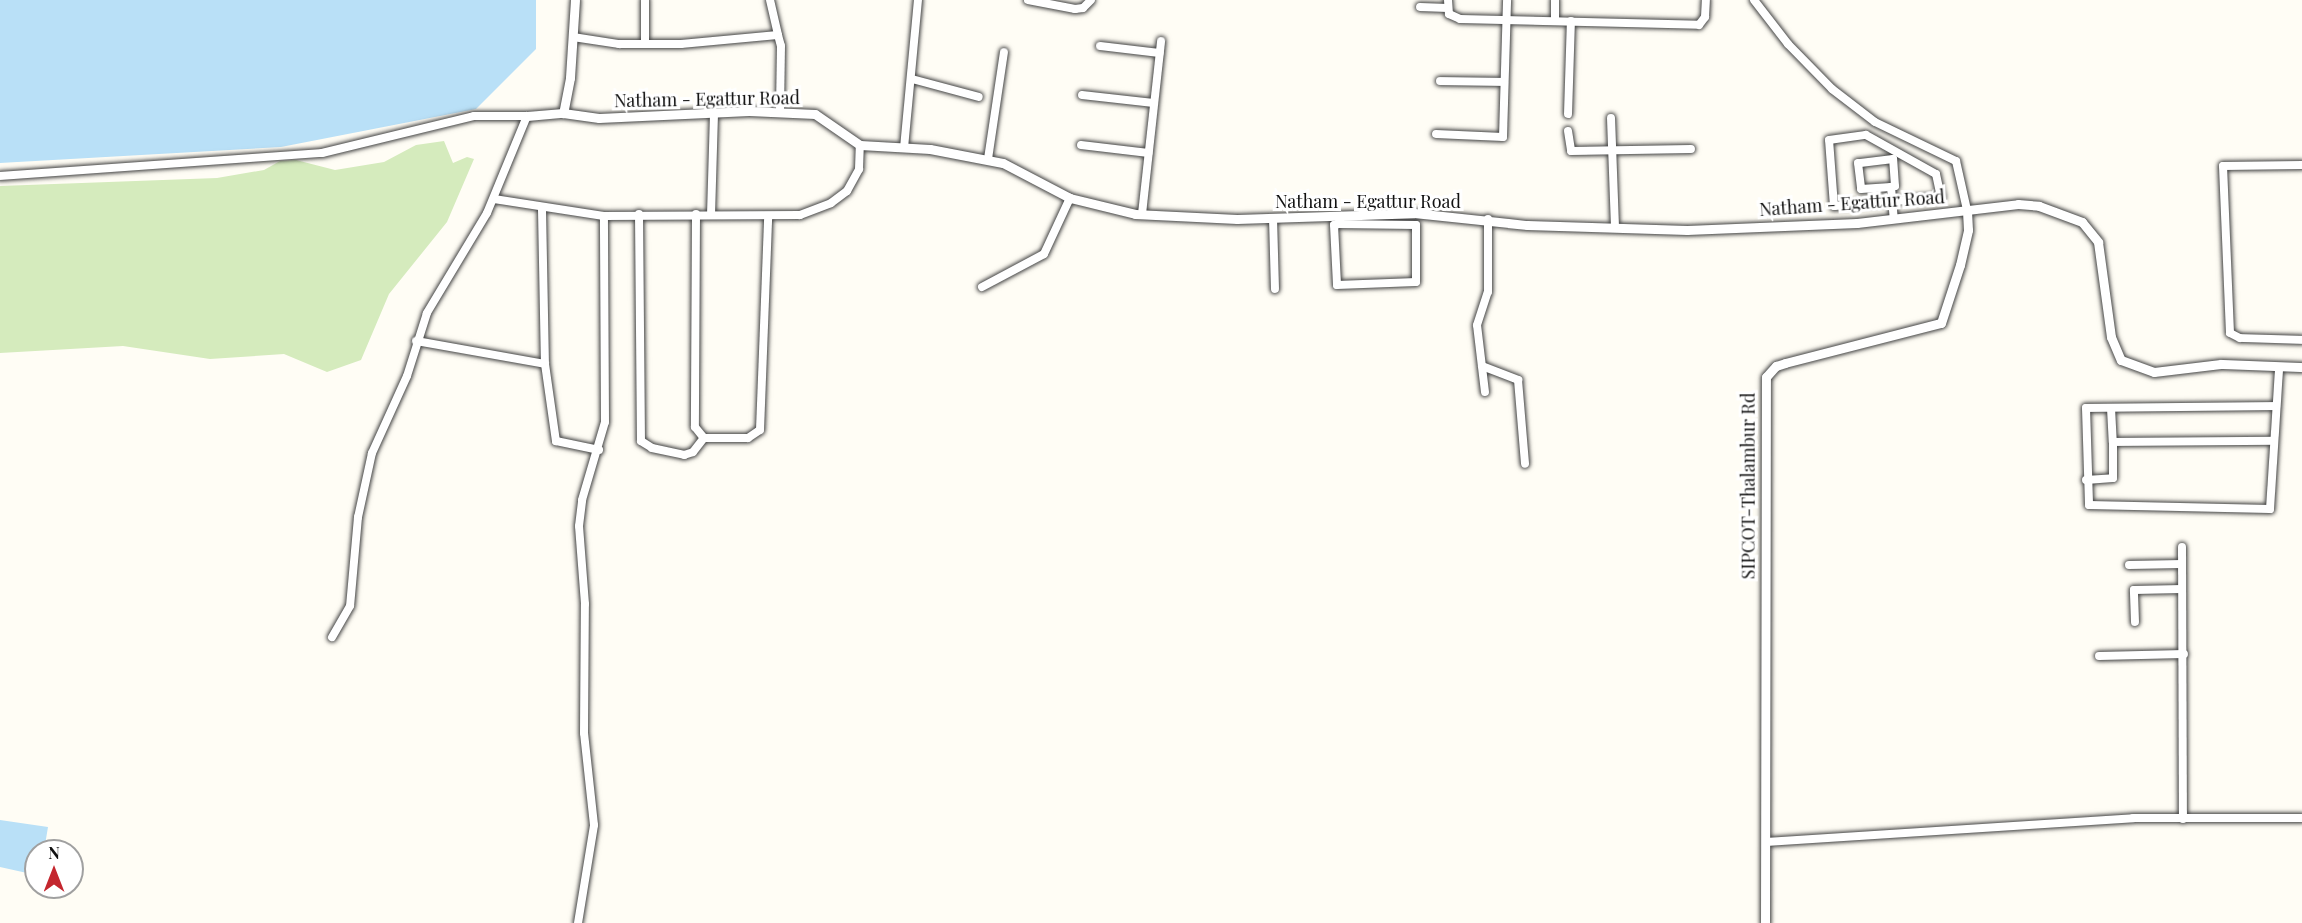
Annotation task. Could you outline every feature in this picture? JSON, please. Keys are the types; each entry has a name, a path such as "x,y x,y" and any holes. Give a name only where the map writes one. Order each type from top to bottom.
{"street":[{"path":"563,113 573,37 575,0"},
{"path":"645,0 645,44"},
{"path":"770,0 781,46 780,112"},
{"path":"904,148 918,0"},
{"path":"1028,0 1075,9 1083,9 1091,0"},
{"path":"1436,134 1503,137 1507,0"},
{"path":"1555,0 1555,21"},
{"path":"1420,8 1448,4 1449,14 1460,19 1699,25 1705,17 1706,0"},
{"name":"SIPCOT-Thalambur Rd","path":"1754,0 1788,44 1832,89 1875,122 1956,161 1967,210 1968,230 1960,265 1941,323 1785,363 1776,366 1766,377 1765,923"},
{"path":"1568,114 1571,21"},
{"path":"573,37 645,44 778,35"},
{"path":"1142,214 1161,42"},
{"path":"1100,46 1160,52"},
{"path":"988,159 1004,52"},
{"path":"912,79 979,97"},
{"path":"1440,81 1504,82"},
{"path":"1082,95 1154,103"},
{"name":"Natham - Egattur Road","path":"527,116 563,113 599,118 780,112 825,118 860,146 904,148 988,159 1004,163 1070,198 1142,214 1340,220 1488,219 1527,225 1687,230 1894,219 2018,204 2039,206 2082,222 2092,231 2098,242 2115,351 2132,366 2154,372 2231,363 2279,369 2302,367"},
{"path":"711,214 714,113"},
{"path":"0,176 322,153 474,116 527,116 494,200 435,297 416,340 407,376 372,453 363,483 350,606 332,637"},
{"path":"1611,118 1615,228"},
{"path":"1568,131 1571,151 1691,149"},
{"path":"1866,135 1936,174 1941,197 1893,203 1834,206 1829,140 1866,135"},
{"path":"494,200 542,210 604,216 711,214 768,218 812,211 847,191 859,169 860,146"},
{"path":"1081,146 1149,153"},
{"path":"1893,159 1895,186 1890,187 1861,189 1858,163 1893,159"},
{"path":"2302,165 2223,166 2230,333 2240,338 2302,340"},
{"path":"1890,187 1894,219"},
{"path":"982,286 1044,254 1070,198"},
{"path":"542,210 545,364 556,441 599,450"},
{"path":"639,214 641,441 652,448 684,455 693,452 704,438"},
{"path":"696,214 695,428 704,438 748,438 760,430 768,218"},
{"path":"578,923 594,825 584,733 585,598 579,526 582,500 599,450 605,422 604,216"},
{"path":"1273,218 1275,289"},
{"path":"1340,220 1334,225 1337,285 1416,282 1413,218"},
{"path":"1485,392 1477,325 1488,292 1488,219"},
{"path":"416,340 545,364"},
{"path":"1482,366 1518,380 1525,464"},
{"path":"2276,406 2084,410 2086,480 2091,506 2269,510 2279,369"},
{"path":"2086,480 2113,478 2111,408"},
{"path":"2113,442 2274,441"},
{"path":"2182,547 2183,819"},
{"path":"2129,565 2182,564"},
{"path":"2135,622 2134,590 2182,589"},
{"path":"2099,656 2184,654"},
{"path":"1766,842 2133,818 2302,818"}],"green space":[{"path":"444,141 453,163 467,157 474,159 447,222 389,294 361,360 327,372 284,354 210,359 123,346 0,353 0,186 217,178 264,170 280,161 296,160 335,170 384,162 416,145"}],"water":[{"path":"0,0 536,0 536,49 476,109 281,147 0,163"},
{"path":"0,820 48,827 46,839 24,839 24,872 0,867"}]}
